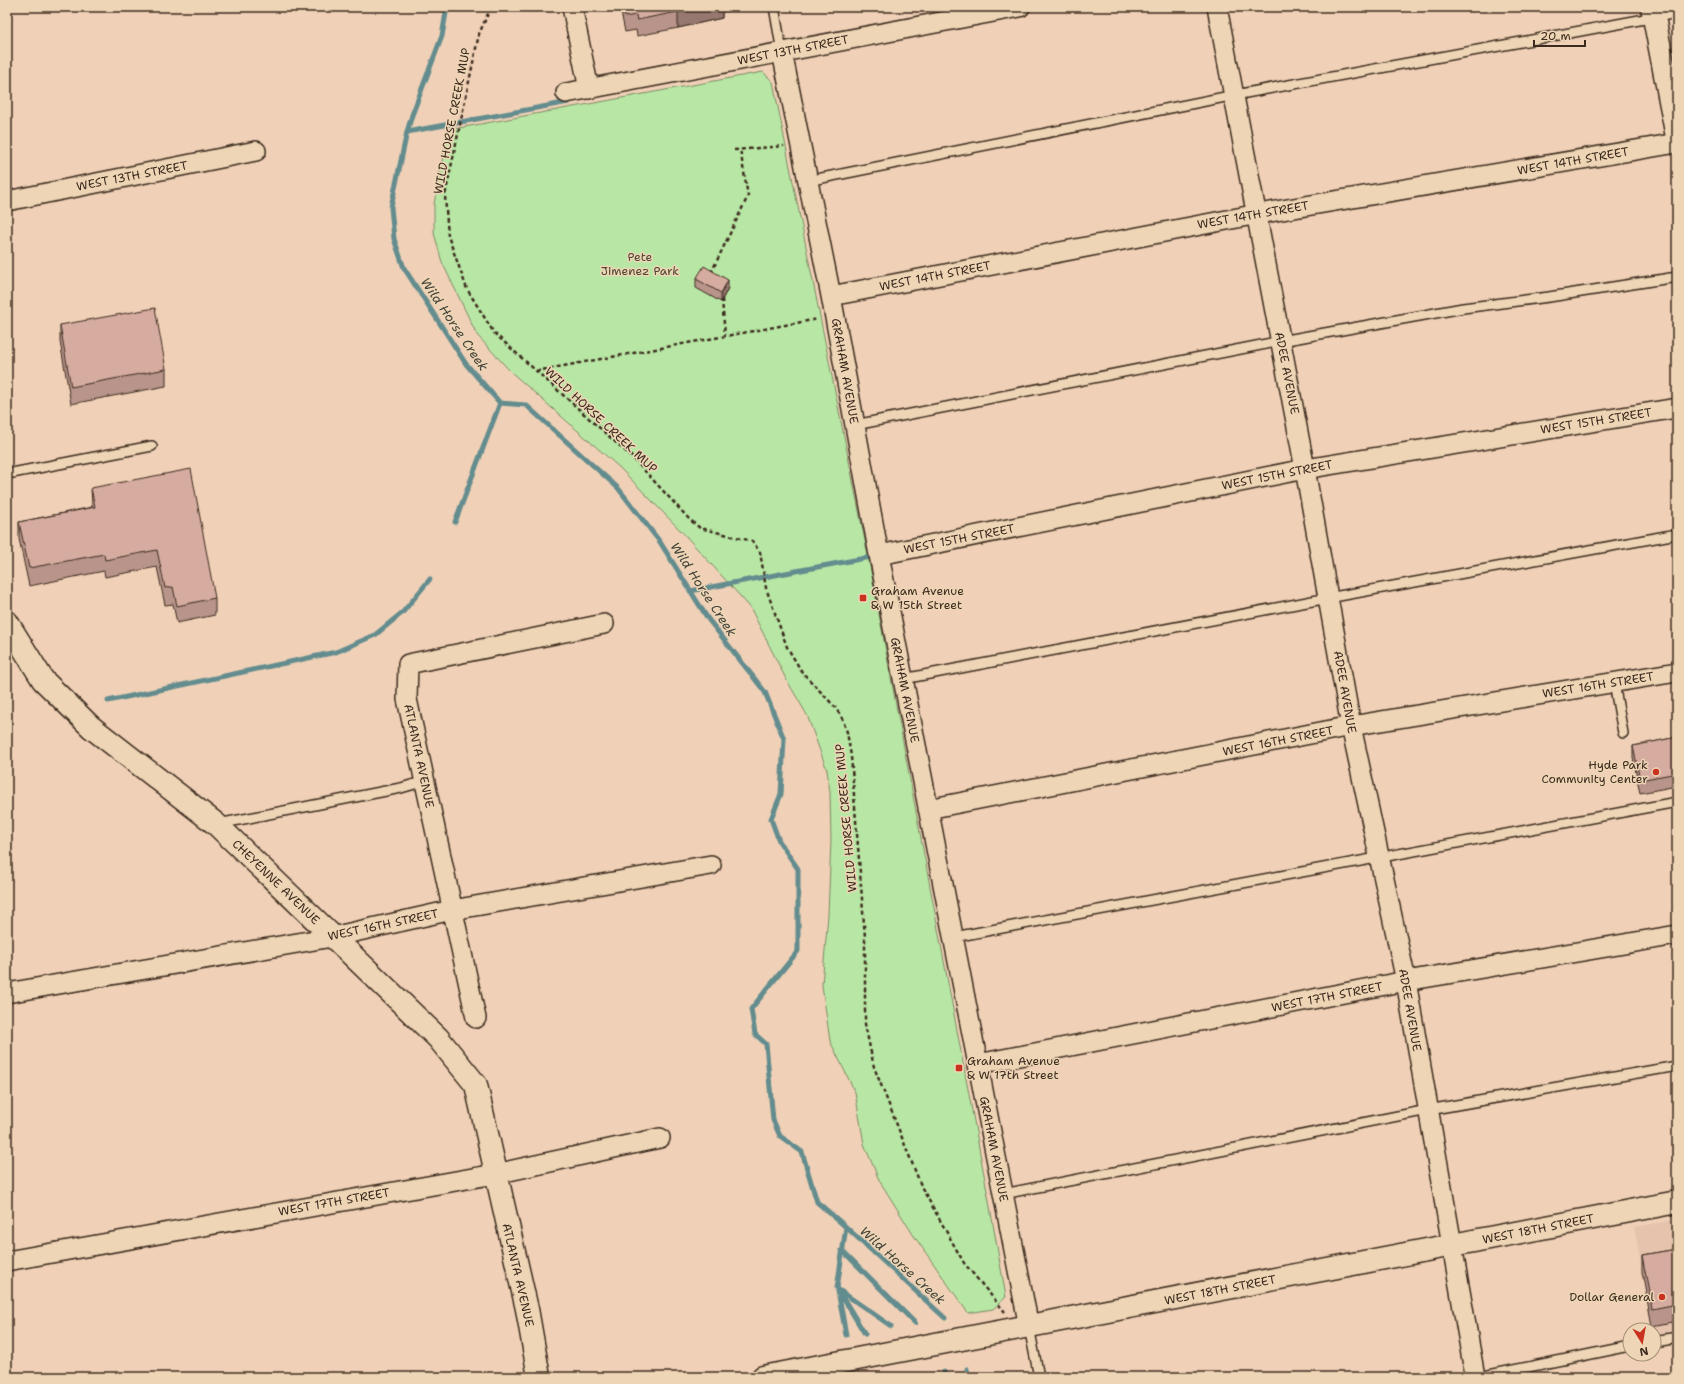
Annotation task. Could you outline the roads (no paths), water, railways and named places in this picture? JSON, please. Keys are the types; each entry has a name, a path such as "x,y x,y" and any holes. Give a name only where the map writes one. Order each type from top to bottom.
{"street":[{"path":"572,7 589,89"},
{"name":"WEST 13TH STREET","path":"566,93 1020,7"},
{"name":"ADEE AVENUE","path":"1217,7 1258,214 1351,726 1406,982 1475,1377"},
{"path":"1653,12 1677,137"},
{"name":"GRAHAM AVENUE","path":"782,52 835,316 879,555 1003,1194 1023,1327"},
{"name":"WEST 14TH STREET","path":"831,296 1258,214 1677,143"},
{"name":"WEST 13TH STREET","path":"7,201 256,151"},
{"name":"WEST 15TH STREET","path":"879,555 1305,469 1677,408"},
{"name":"CHEYENNE AVENUE","path":"7,622 43,680 91,727 216,824 438,1038 476,1085 495,1174"},
{"name":"ATLANTA AVENUE","path":"476,1018 407,700 408,664 604,624"},
{"name":"WEST 16TH STREET","path":"928,808 1351,726 1677,672"},
{"name":"WEST 16TH STREET","path":"7,993 332,937 452,910 711,865"},
{"name":"WEST 17TH STREET","path":"978,1064 1406,982 1677,935"},
{"name":"WEST 17TH STREET","path":"7,1261 495,1174 660,1138"},
{"name":"ATLANTA AVENUE","path":"495,1174 527,1309 539,1377"},
{"name":"WEST 18TH STREET","path":"764,1377 1677,1202"}],"lane":[{"path":"774,7 782,52"},
{"path":"807,181 1653,12 1677,13"},
{"path":"855,425 1281,341 1463,308 1549,297 1677,277"},
{"path":"7,474 152,446"},
{"path":"903,679 1328,598 1677,534"},
{"path":"1614,683 1624,732"},
{"path":"216,824 425,782"},
{"path":"954,937 1677,802"},
{"path":"1003,1194 1428,1110 1677,1066"},
{"path":"1023,1327 1039,1377"},
{"path":"1662,1340 1677,1337"},
{"path":"1478,1377 1622,1348"}],"waterway":[{"name":"Wild Horse Creek","path":"447,7 442,36 407,132 391,207 394,239 404,268 466,364 500,403 526,405 618,488 660,542 708,619 765,692 784,739 781,794 771,819 779,841 798,869 798,951 751,1009 755,1034 766,1044 773,1120 780,1136 802,1152 817,1202 846,1227 837,1288 865,1334"},
{"path":"407,132 569,102"},
{"path":"455,522 500,403"},
{"path":"690,591 876,556"},
{"path":"108,701 336,652 375,635 403,612 430,579"},
{"name":"Wild Horse Creek","path":"846,1227 945,1318"},
{"name":"Wild Horse Creek","path":"842,1250 915,1323"},
{"name":"Wild Horse Creek","path":"839,1290 891,1326"},
{"name":"Wild Horse Creek","path":"838,1291 846,1335"},
{"name":"Wild Horse Creek","path":"967,1369 969,1377"},
{"name":"Wild Horse Creek","path":"944,1372 946,1377"}],"place":[{"name":"Graham Avenue & W 15th Street","path":"863,598"},
{"name":"Hyde Park Community Center","path":"1656,772"},
{"name":"Graham Avenue & W 17th Street","path":"959,1068"},
{"name":"Dollar General","path":"1662,1297"}],"park label":[{"name":"Pete Jimenez Park","path":"640,264"}]}
